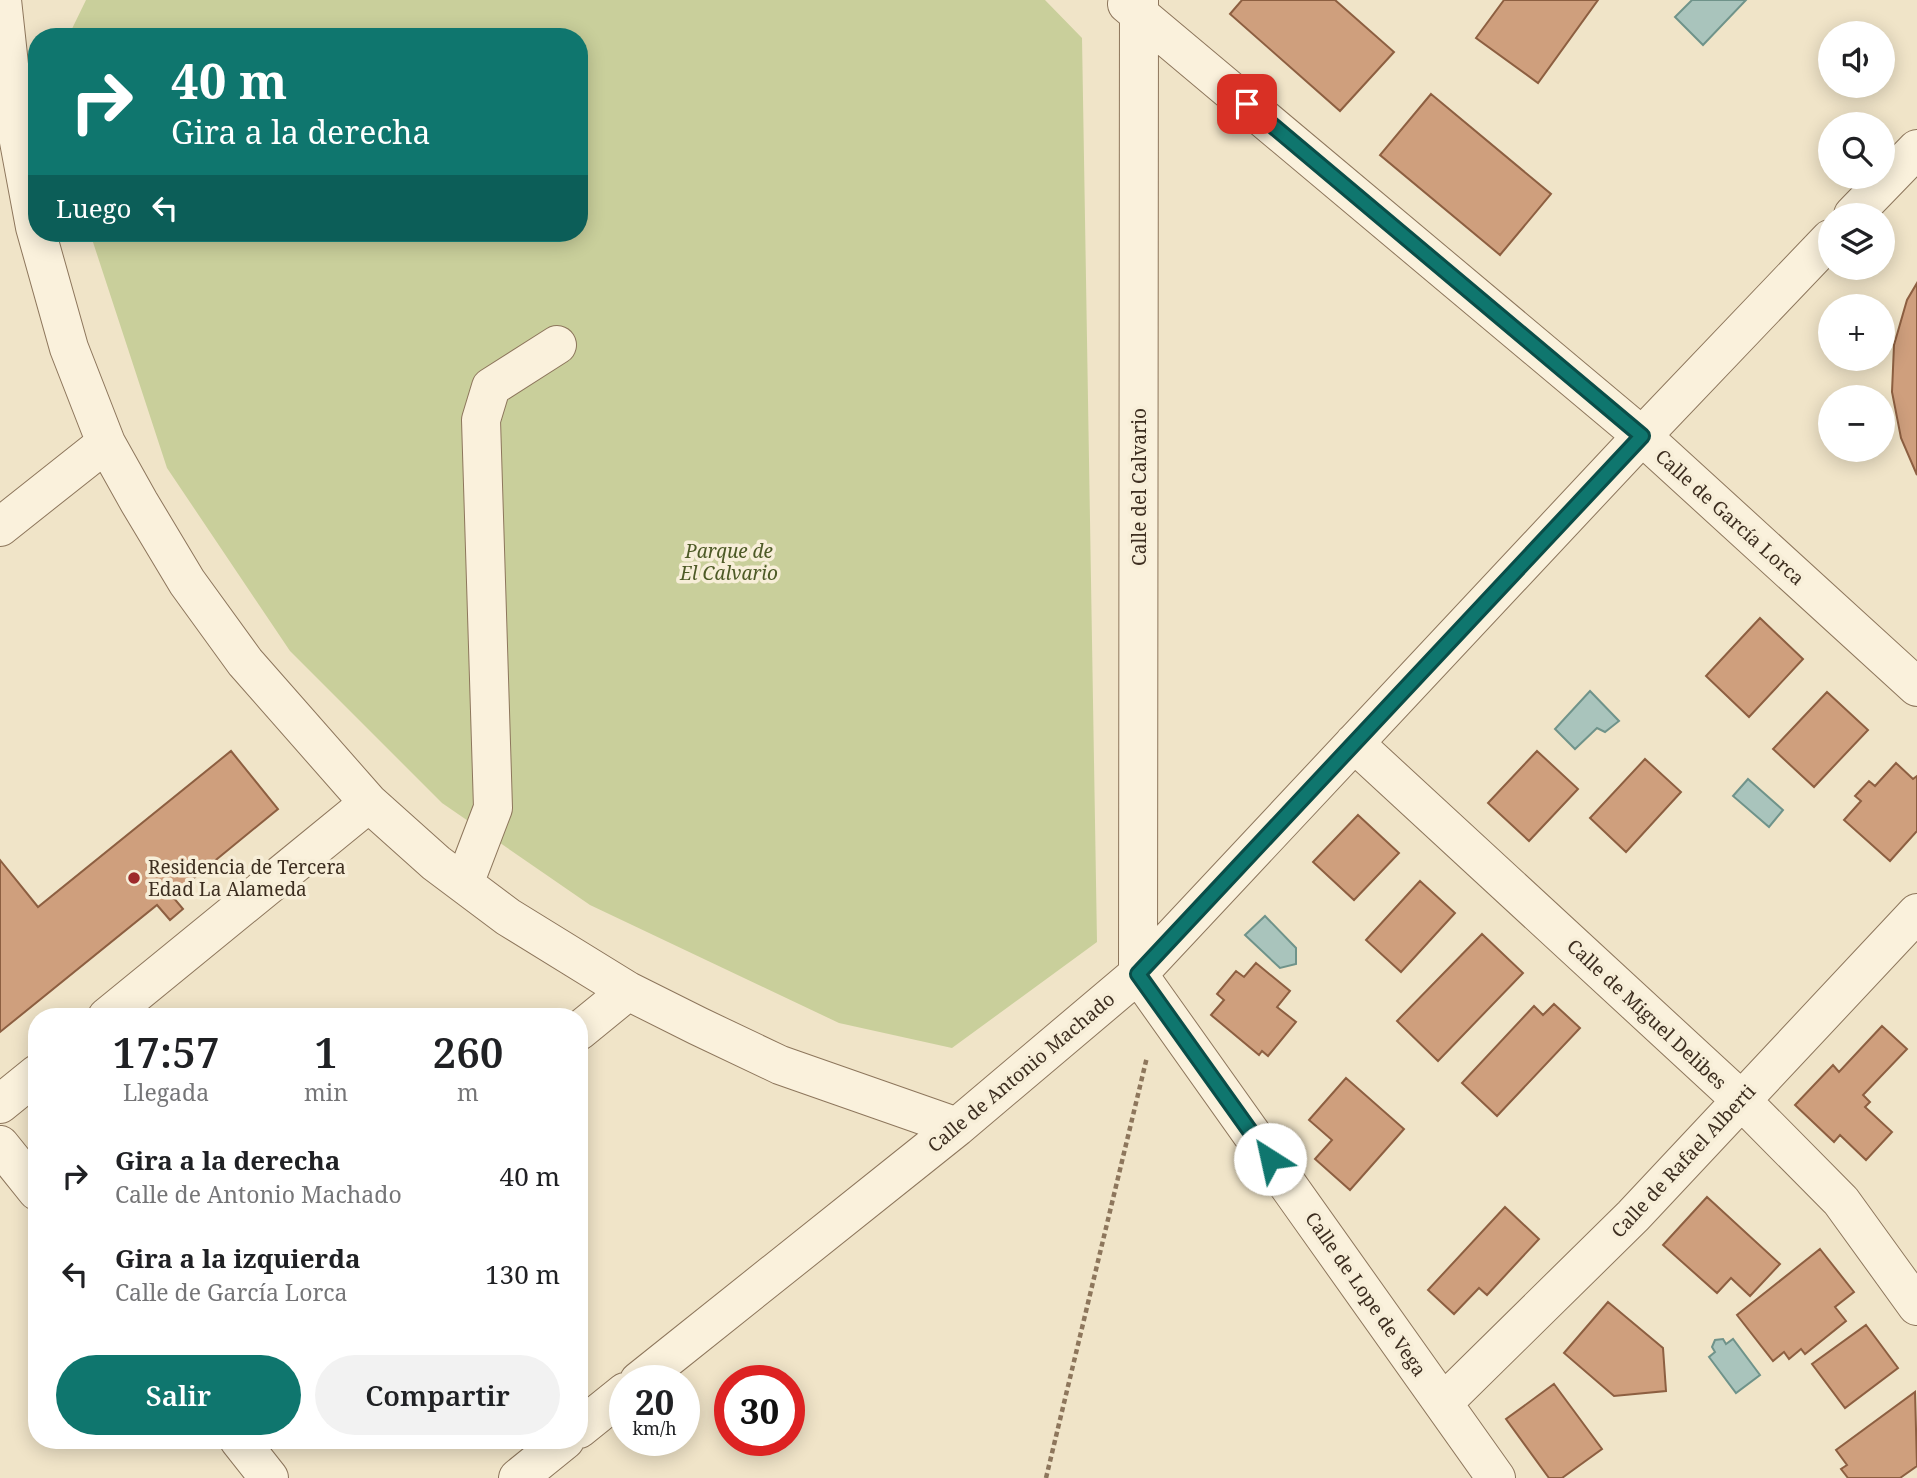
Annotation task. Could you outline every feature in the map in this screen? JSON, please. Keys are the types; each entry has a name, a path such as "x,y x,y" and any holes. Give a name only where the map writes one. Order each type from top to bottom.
{"street":[{"path":"2,0 15,120 28,190"},
{"name":"Calle de García Lorca","path":"1134,5 1642,436 1917,687"},
{"name":"Calle del Calvario","path":"1134,5 1138,974"},
{"path":"1865,203 1917,149"},
{"path":"39,242 69,348 106,443 139,502 187,582 245,662 369,803 436,863 508,917 628,992 780,1065 957,1126"},
{"name":"Calle de Antonio Machado","path":"659,1365 957,1126 1138,974 1818,252"},
{"path":"464,884 493,808 481,420 491,387 557,345"},
{"path":"0,527 106,443"},
{"name":"Calle de Miguel Delibes","path":"1354,743 1741,1100 1841,1201 1917,1306"},
{"path":"118,1008 369,803"},
{"name":"Calle de Rafael Alberti","path":"1443,1403 1633,1216 1917,913"},
{"name":"Calle de Lope de Vega","path":"1138,974 1496,1478"},
{"path":"588,1024 628,992"},
{"path":"0,1104 28,1081"},
{"path":"0,1145 28,1180"},
{"path":"588,1422 609,1405"},
{"path":"246,1449 270,1478"},
{"path":"518,1478 554,1449"}],"path":[{"path":"1046,1478 1160,1004"}],"green space":[{"name":"Parque de El Calvario","path":"86,0 1045,0 1082,38 1097,942 952,1048 839,1023 590,905 442,803 290,651 167,468 93,242 588,242 588,28 72,28"}],"water":[{"path":"1692,0 1746,0 1703,45 1675,17"},
{"path":"1590,691 1619,721 1605,732 1597,728 1575,749 1555,729"},
{"path":"1748,779 1783,810 1769,827 1733,796"},
{"path":"1265,916 1296,948 1296,964 1280,968 1245,935"},
{"path":"1723,1339 1726,1344 1733,1339 1760,1375 1736,1393 1709,1357 1715,1352 1712,1347 1715,1340"}],"building":[{"path":"1242,0 1335,0 1394,52 1340,111 1230,14"},
{"path":"1504,0 1598,0 1538,83 1476,38"},
{"path":"1431,94 1551,194 1500,255 1380,155"},
{"path":"1917,283 1917,475 1901,438 1895,407 1895,385 1892,385 1895,342 1907,300"},
{"path":"1760,618 1803,659 1749,717 1706,676"},
{"path":"1827,692 1868,730 1814,787 1773,749"},
{"name":"Residencia de Tercera Edad La Alameda","path":"231,751 278,809 172,896 183,909 170,920 157,905 0,1032 0,860 38,907"},
{"path":"1537,751 1578,789 1529,841 1488,803"},
{"path":"1645,759 1681,792 1626,852 1590,818"},
{"path":"1896,763 1913,779 1917,776 1917,831 1890,861 1844,820 1861,801 1855,796 1869,781 1875,786"},
{"path":"1358,815 1399,853 1354,900 1313,862"},
{"path":"1420,881 1455,913 1401,972 1366,940"},
{"path":"1482,934 1523,973 1438,1061 1397,1021"},
{"path":"1256,963 1290,991 1277,1007 1296,1022 1268,1056 1262,1051 1259,1055 1211,1015 1224,1000 1217,994 1236,971 1244,977"},
{"path":"1554,1004 1580,1028 1497,1116 1462,1083 1534,1006 1543,1015"},
{"path":"1882,1026 1907,1049 1863,1095 1870,1102 1865,1107 1892,1132 1866,1160 1840,1135 1834,1142 1795,1105 1833,1065 1839,1072"},
{"path":"1346,1078 1404,1129 1350,1190 1315,1159 1332,1140 1309,1120"},
{"path":"1707,1197 1780,1264 1750,1296 1731,1278 1717,1293 1663,1245"},
{"path":"1505,1207 1539,1239 1487,1295 1479,1288 1454,1314 1428,1290"},
{"path":"1820,1249 1854,1292 1835,1307 1846,1321 1805,1354 1801,1349 1789,1359 1784,1352 1773,1361 1737,1315"},
{"path":"1608,1302 1663,1348 1666,1391 1614,1396 1564,1353"},
{"path":"1866,1325 1898,1368 1845,1408 1812,1364"},
{"path":"1554,1384 1602,1449 1562,1478 1549,1478 1506,1419"},
{"path":"1915,1392 1917,1466 1900,1478 1848,1478 1841,1469 1847,1465 1836,1450"}],"place":[{"name":"Residencia de Tercera Edad La Alameda","path":"134,878"}],"route":[{"path":"1247,104 1642,436 1138,974 1270,1159"}]}
